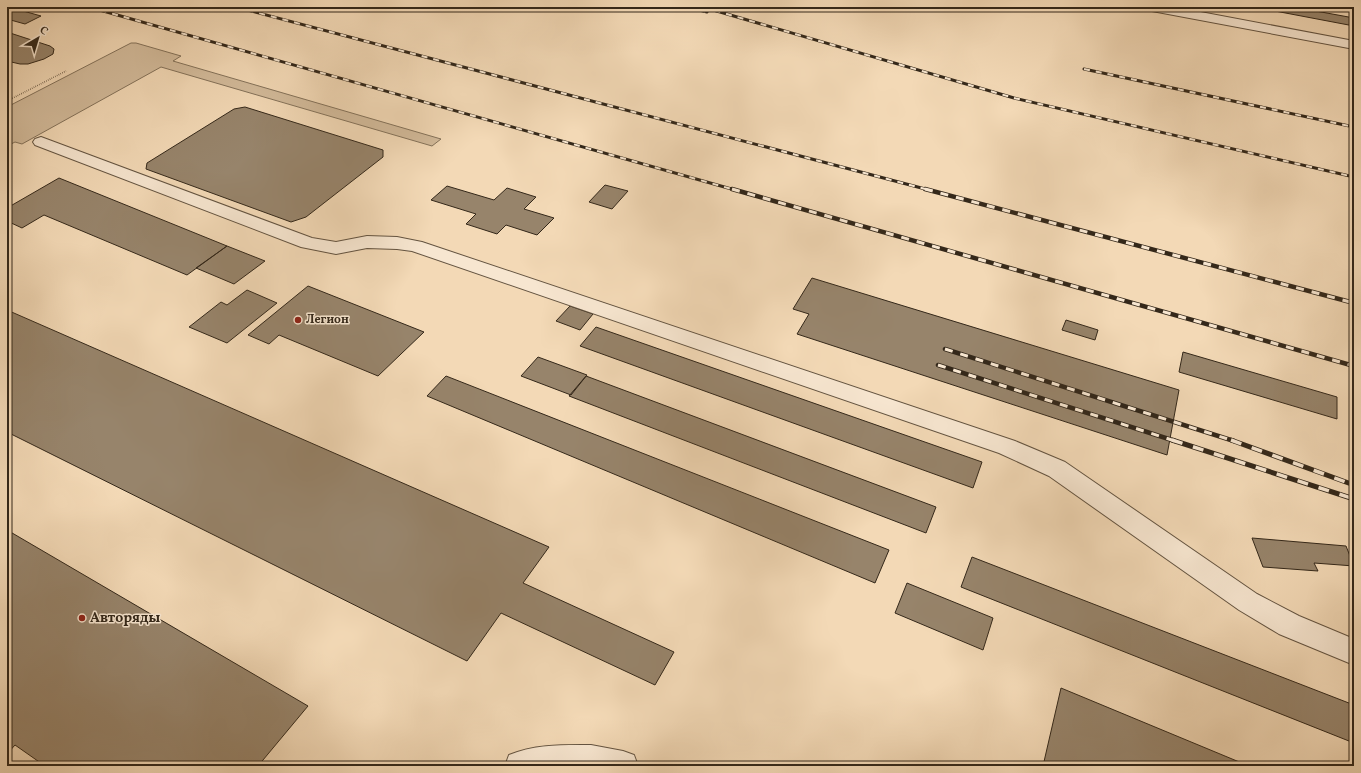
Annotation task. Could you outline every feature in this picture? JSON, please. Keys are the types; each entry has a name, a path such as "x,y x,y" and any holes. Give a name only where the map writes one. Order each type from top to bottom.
{"street":[{"path":"1152,7 1354,45"},
{"path":"41,142 308,243 336,248 367,242 397,243 415,246 1007,447 1057,469 1248,602 1289,625 1354,652"},
{"path":"520,766 547,761 591,760 623,766"}],"path":[{"path":"7,102 66,72"}],"shaded area":[{"path":"131,43 136,43 181,56 173,61 441,139 432,146 161,67 22,144 15,142 7,146 7,107"}],"building":[{"path":"7,7 41,16 25,24 7,19"},
{"path":"1276,7 1294,7 1354,18 1354,26 1275,11"},
{"path":"7,32 50,46 54,49 53,54 44,59 28,64 7,61"},
{"path":"245,107 383,150 383,157 306,217 291,222 146,169 147,163 234,109"},
{"path":"59,178 227,246 187,275 44,215 22,228 7,221 7,208"},
{"path":"605,185 628,191 612,209 589,202"},
{"path":"447,186 494,200 507,188 536,197 524,209 554,218 537,235 506,225 497,234 466,224 476,214 431,200"},
{"path":"227,246 265,261 234,284 196,268"},
{"path":"812,278 1179,390 1167,455 797,334 809,314 793,309"},
{"path":"308,286 424,332 378,376 279,335 269,344 248,335"},
{"path":"247,290 277,303 227,343 189,327 221,302 227,305"},
{"path":"570,306 593,314 580,330 556,321"},
{"path":"7,310 549,547 523,583 674,652 655,685 501,613 467,661 7,432"},
{"path":"1066,320 1098,330 1095,340 1062,330"},
{"path":"596,327 982,462 973,488 580,346"},
{"path":"1183,352 1337,397 1337,419 1179,372"},
{"path":"538,357 587,375 571,395 521,376"},
{"path":"446,376 889,550 875,583 427,396"},
{"path":"586,376 936,507 926,533 569,396"},
{"name":"Авторяды","path":"7,530 308,706 258,766 45,766 15,745 7,754"},
{"path":"1252,538 1346,546 1354,566 1314,563 1318,571 1263,567"},
{"path":"972,557 1354,705 1354,743 961,587"},
{"path":"907,583 993,618 983,650 895,613"},
{"path":"1061,688 1249,766 1043,766"}],"railway":[{"path":"89,7 735,190"},
{"path":"236,7 929,190"},
{"path":"688,7 707,12"},
{"path":"703,7 1014,98 1354,177"},
{"path":"1084,69 1354,127"},
{"path":"732,189 1354,366"},
{"path":"925,189 1354,303"},
{"path":"945,349 1232,440"},
{"path":"938,365 1175,441"},
{"path":"1172,440 1354,499"},
{"path":"1232,440 1354,485"}],"place":[{"name":"Легион","path":"298,320"},
{"name":"Авторяды","path":"82,618"}]}
